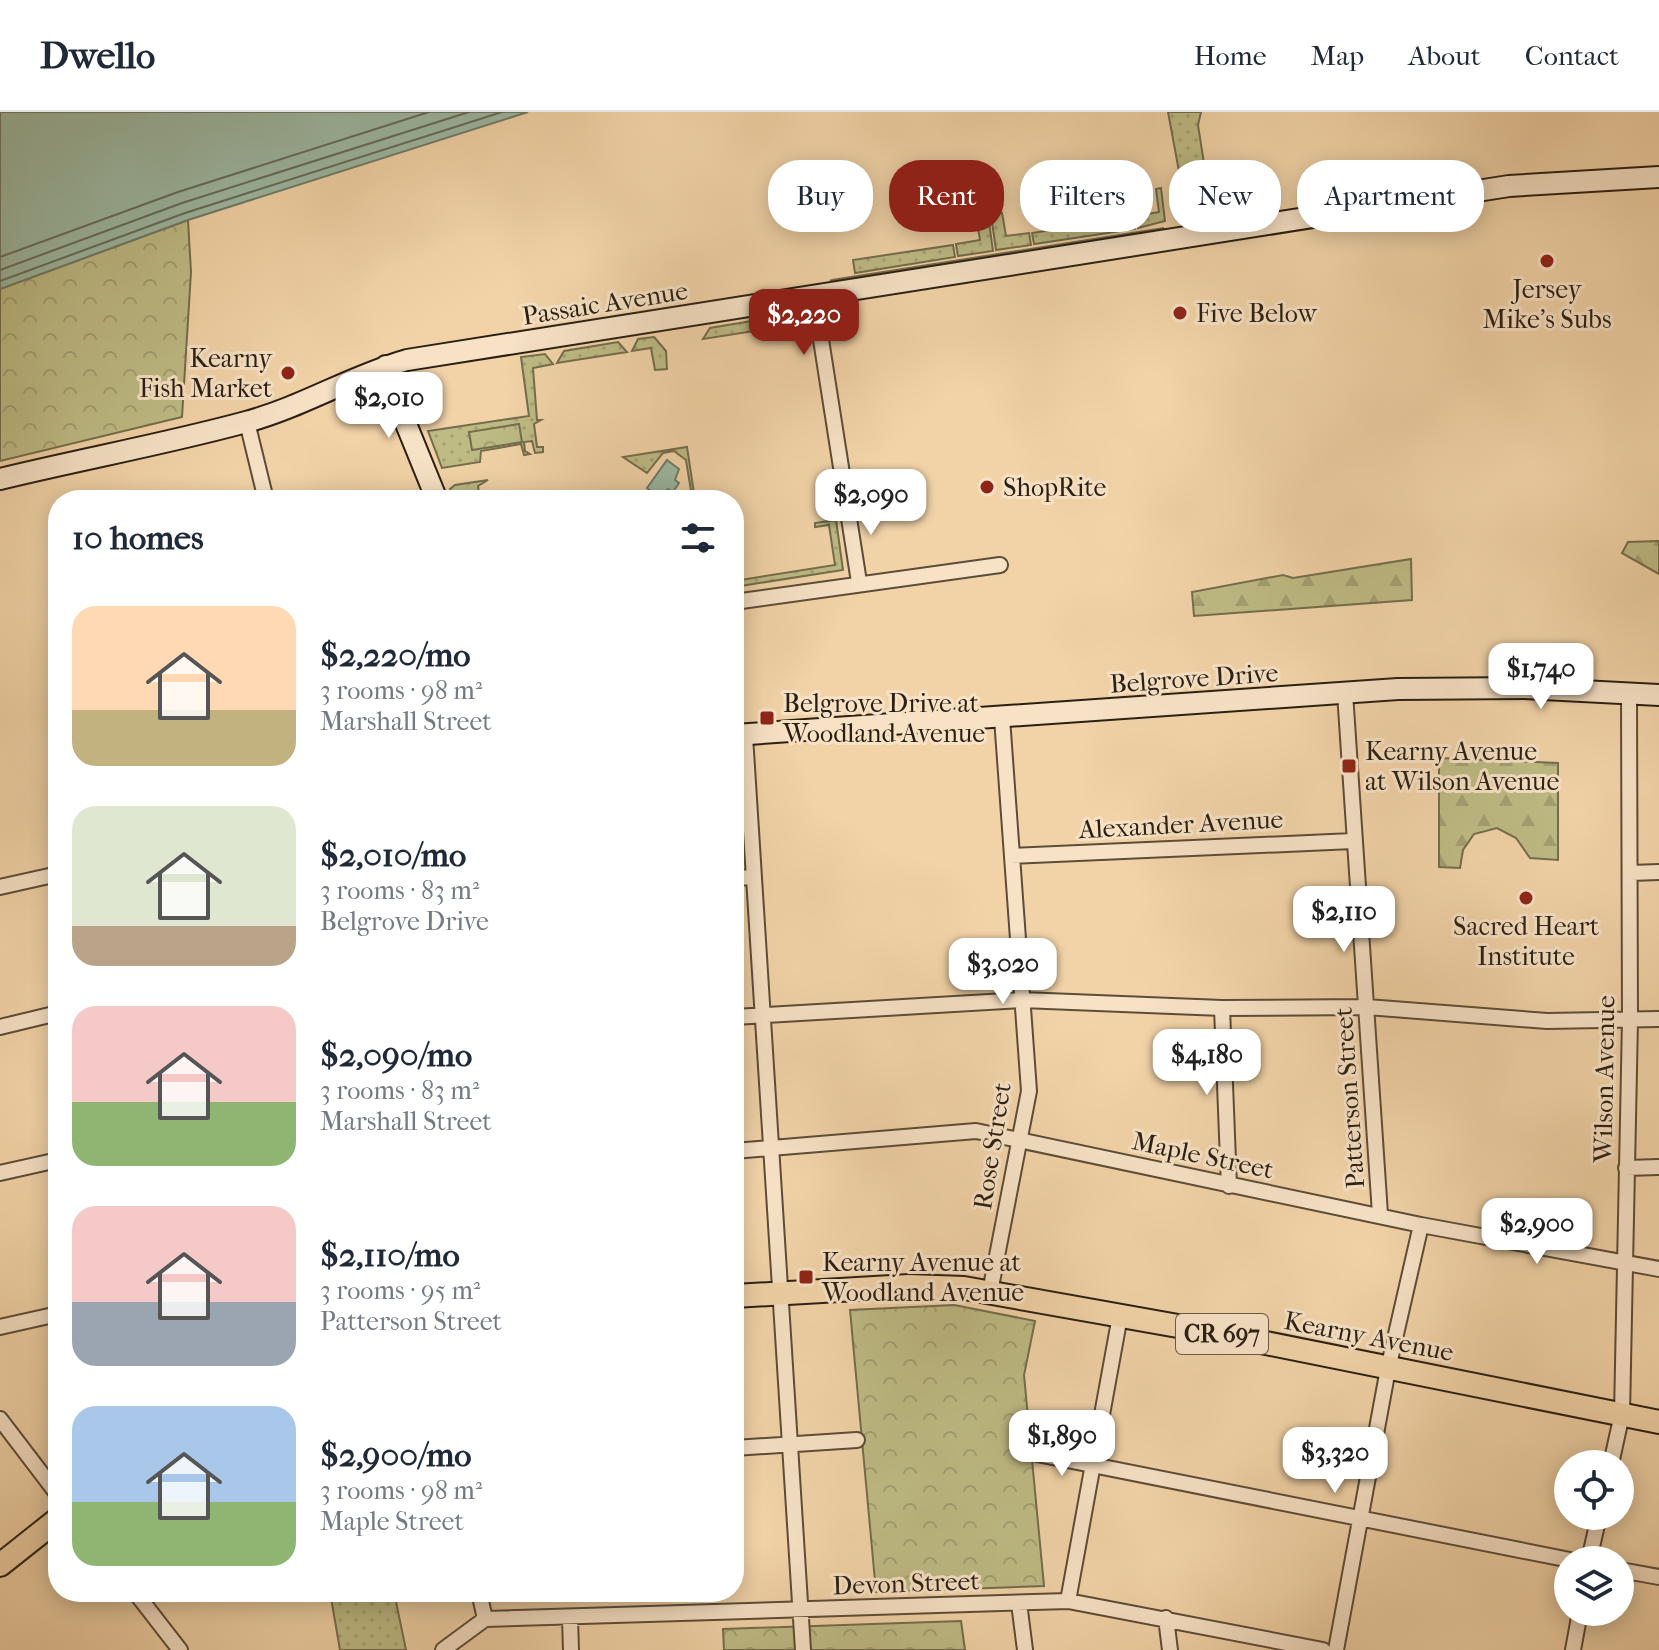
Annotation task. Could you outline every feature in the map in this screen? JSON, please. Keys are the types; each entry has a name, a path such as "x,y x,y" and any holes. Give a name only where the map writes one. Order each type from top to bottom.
{"main road":[{"name":"Passaic Avenue","path":"0,479 247,422 386,366 1509,186 1659,177"},
{"path":"386,366 391,387 433,490"},
{"name":"Belgrove Drive","path":"744,736 1345,693 1524,688 1659,695"},
{"name":"Kearny Avenue","path":"744,1295 909,1286 990,1292 1659,1422"},
{"path":"0,1565 48,1527"}],"street":[{"path":"814,295 859,582"},
{"path":"247,422 264,490"},
{"path":"744,600 859,582 1000,565"},
{"name":"Patterson Street","path":"1345,693 1380,1214"},
{"name":"Wilson Avenue","path":"1614,1450 1622,1414 1630,1020 1629,694"},
{"name":"Rose Street","path":"990,1292 1029,1091 1002,718"},
{"path":"744,776 754,877 803,1650"},
{"name":"Alexander Avenue","path":"1012,856 1353,841"},
{"path":"1631,873 1659,872"},
{"path":"0,887 48,876"},
{"path":"744,878 754,877"},
{"path":"744,1016 1022,1000 1222,1008 1367,1007 1492,1018 1659,1019"},
{"path":"1222,1008 1229,1186"},
{"path":"0,1027 48,1015"},
{"name":"Maple Street","path":"744,1150 976,1131 1421,1225 1659,1269"},
{"path":"0,1173 48,1162"},
{"path":"1626,1168 1659,1167"},
{"path":"1336,1650 1388,1369 1421,1225"},
{"path":"0,1327 48,1316"},
{"path":"1068,1601 1120,1316"},
{"path":"0,1419 48,1482"},
{"path":"744,1447 857,1440"},
{"path":"1037,1454 1554,1557"},
{"path":"1634,1573 1659,1577"},
{"name":"Devon Street","path":"485,1619 570,1619 1068,1601 1166,1618 1299,1648 1323,1650"},
{"path":"143,1602 180,1650"},
{"path":"443,1650 485,1619 481,1602"},
{"path":"1019,1603 1025,1650"},
{"path":"1166,1618 1170,1650"},
{"path":"570,1619 571,1650"},
{"path":"1573,1650 1577,1626"}],"green space":[{"path":"1168,112 1201,112 1198,125 1203,160 1177,160"},
{"path":"1161,188 1165,221 1153,224 1153,213 1159,212 1156,189"},
{"path":"188,220 191,272 182,417 0,461 0,289"},
{"path":"1004,224 1006,236 1029,233 1031,245 996,250 993,232 1004,232"},
{"path":"979,232 990,232 993,251 958,256 956,244 980,240"},
{"path":"1038,232 1115,232 1034,244 1032,233"},
{"path":"1138,232 1151,232 830,281"},
{"path":"953,245 955,257 855,273 853,260"},
{"path":"805,313 810,345 802,346 798,324 777,325 784,316"},
{"path":"764,319 773,328 703,339 710,328"},
{"path":"654,337 666,351 667,369 655,370 651,348 632,351 638,339"},
{"path":"618,342 627,352 557,363 564,351"},
{"path":"545,354 553,364 533,368 537,420 541,420 534,424 537,447 543,447 543,452 535,453 532,441 524,442 525,451 530,454 524,455 521,444 481,451 480,462 442,468 428,431 529,416 521,357"},
{"path":"519,424 522,442 472,450 469,432"},
{"path":"687,447 693,490 691,490 686,460 674,451 663,453 647,473 623,457"},
{"path":"488,480 478,486 479,490 450,490 455,485"},
{"path":"836,520 843,570 744,585 744,579 835,565 829,525 815,527 815,523"},
{"path":"1659,541 1659,574 1622,553 1628,542"},
{"path":"1411,559 1412,600 1194,616 1192,592 1283,575 1293,578"},
{"path":"1439,758 1558,763 1558,860 1530,858 1516,838 1497,828 1474,834 1463,850 1460,868 1439,867"},
{"path":"954,1305 1035,1321 1024,1375 1044,1586 876,1592 850,1310"},
{"path":"332,1602 396,1602 406,1650 340,1650"},
{"path":"961,1621 965,1650 724,1650 723,1629"}],"water":[{"path":"0,112 528,112 188,220 0,289"},
{"path":"667,460 679,469 675,480 679,483 674,490 647,488"}],"place":[{"name":"Jersey Mike's Subs","path":"1547,261"},
{"name":"Five Below","path":"1180,313"},
{"name":"Kearny Fish Market","path":"288,373"},
{"name":"ShopRite","path":"987,487"},
{"name":"Belgrove Drive at Woodland Avenue","path":"767,718"},
{"name":"Kearny Avenue at Wilson Avenue","path":"1349,766"},
{"name":"Sacred Heart Institute","path":"1526,898"},
{"name":"Kearny Avenue at Woodland Avenue","path":"806,1277"}]}
